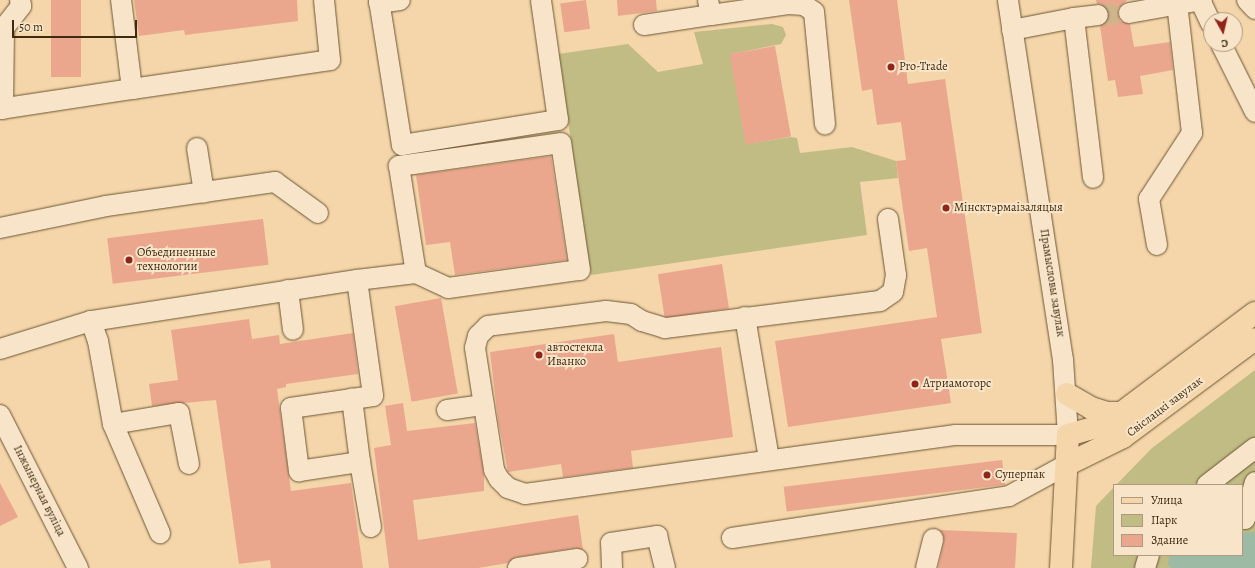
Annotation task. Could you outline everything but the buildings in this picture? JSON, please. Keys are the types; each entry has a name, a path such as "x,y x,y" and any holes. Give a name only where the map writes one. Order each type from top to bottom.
{"main road":[{"name":"Свіслацкі завулак","path":"1068,435 1107,424 1124,413 1255,314"},
{"name":"Свіслацкі завулак","path":"1068,464 1123,438 1255,339"},
{"path":"1068,394 1091,408 1107,413 1124,413"},
{"name":"Прамысловы завулак","path":"1062,568 1068,464 1068,435"}],"street":[{"path":"20,0 21,6 4,28 1,109 330,60 324,0"},
{"path":"121,0 132,89"},
{"path":"400,0 379,2 402,145 558,120 540,0"},
{"name":"Прамысловы завулак","path":"1008,0 1068,394 1068,435"},
{"path":"1129,13 1201,0 1206,12"},
{"path":"1247,0 1255,9"},
{"path":"644,25 710,7 788,4 804,5 814,12 825,124"},
{"path":"1157,245 1149,199 1192,133 1177,4"},
{"path":"1012,30 1098,15"},
{"path":"1074,18 1093,178"},
{"path":"1225,52 1255,112"},
{"path":"0,349 91,321 357,280 416,273 448,288 580,270 561,143 399,166 416,273"},
{"path":"197,148 204,192"},
{"path":"0,228 106,206 276,182 318,213"},
{"path":"888,219 896,275 893,292 880,301 665,328 642,321 631,314 606,311 488,326 478,336 475,348 494,470 508,488 526,494 769,458 956,435 1068,435"},
{"path":"357,280 373,396 291,408 299,472 360,462"},
{"path":"288,290 293,330"},
{"path":"745,318 769,458"},
{"path":"91,321 98,341 113,424 160,532"},
{"path":"352,399 370,527"},
{"path":"447,410 484,405"},
{"path":"113,424 179,413 189,464"},
{"name":"Інжынерная вуліца","path":"0,415 78,568"},
{"path":"1209,484 1255,448"},
{"path":"732,538 1009,496 1068,464"},
{"path":"1245,519 1255,482"},
{"path":"612,568 611,543 657,536 665,568"},
{"path":"926,568 933,539"},
{"path":"1145,568 1149,556"},
{"path":"518,568 577,559"}],"green space":[{"path":"772,24 783,27 786,35 781,44 731,54 746,144 791,137 797,138 800,153 852,147 896,161 898,178 860,182 867,235 591,275 558,54 628,44 658,72 703,64 694,32"},
{"path":"1255,370 1255,568 1091,568 1096,506 1113,488 1113,556 1243,556 1243,484 1117,484 1152,448"}],"shaded area":[{"path":"1255,532 1255,568 1171,568 1168,565 1169,556 1243,556 1243,533"}],"tunnel":[{"path":"1098,15 1129,13"}],"place":[{"name":"Pro-Trade","path":"891,67"},
{"name":"Мінсктэрмаізаляцыя","path":"946,208"},
{"name":"Объединенные технологии","path":"129,260"},
{"name":"автостекла Иванко","path":"539,355"},
{"name":"Атриамоторс","path":"915,384"},
{"name":"Суперпак","path":"987,475"}]}
